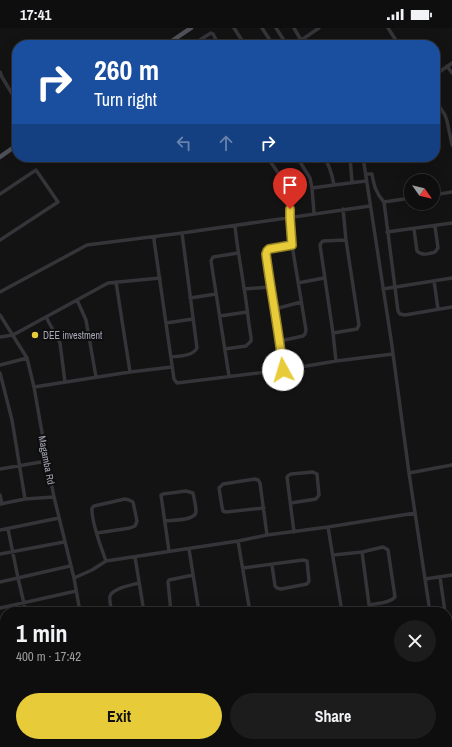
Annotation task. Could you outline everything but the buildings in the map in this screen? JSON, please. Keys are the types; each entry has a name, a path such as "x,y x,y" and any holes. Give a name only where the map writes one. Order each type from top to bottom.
{"main road":[{"path":"173,40 191,28"},
{"path":"0,157 12,149"}],"street":[{"path":"234,28 242,40"},
{"path":"262,28 270,40"},
{"path":"276,28 284,40"},
{"path":"294,28 301,40 319,28"},
{"path":"388,28 396,40"},
{"path":"200,40 211,33 216,40"},
{"path":"440,71 452,62"},
{"path":"447,66 452,73"},
{"path":"0,72 12,94"},
{"path":"440,108 448,121 452,145"},
{"path":"271,162 284,181 289,194 292,245 306,330 306,334 303,336 280,341"},
{"path":"301,162 310,178 314,214"},
{"path":"328,162 334,184"},
{"path":"350,162 352,182"},
{"path":"364,162 429,607"},
{"path":"0,194 36,170 58,202 0,240"},
{"path":"366,174 372,174 376,192 384,202 398,311 400,314 404,315 452,307"},
{"path":"312,188 366,181"},
{"path":"440,193 452,192"},
{"path":"384,202 404,199"},
{"path":"0,292 87,245 235,226 370,206"},
{"path":"333,333 357,329 359,325 343,210"},
{"path":"387,232 452,223"},
{"path":"225,349 246,346 251,341 235,226"},
{"path":"414,229 417,251 424,254 435,252 438,248 435,226"},
{"path":"171,357 191,354 197,348 182,233"},
{"path":"155,237 154,240 172,367 174,379 177,383 283,370 336,361 393,354"},
{"path":"336,361 320,245 323,242 346,240"},
{"path":"283,370 280,341 266,254 269,249 292,245"},
{"path":"229,376 211,261 213,257 238,253"},
{"path":"0,337 13,335 108,283 160,278"},
{"path":"298,283 324,278"},
{"path":"383,289 452,278"},
{"path":"434,281 438,309"},
{"path":"116,282 130,372"},
{"path":"244,290 271,286"},
{"path":"190,298 216,294"},
{"path":"77,300 86,320 96,377"},
{"path":"275,309 301,302"},
{"path":"220,316 247,312"},
{"name":"Magamba Rd","path":"0,315 27,358 54,497 74,578 79,607"},
{"path":"46,317 60,343 65,382"},
{"path":"166,323 193,319"},
{"path":"0,365 27,358"},
{"path":"34,388 96,377 172,367"},
{"path":"0,373 12,420 25,499"},
{"path":"0,470 47,461"},
{"path":"409,473 452,465"},
{"path":"290,502 316,499 318,497 317,474 313,472 289,475 288,477 290,502 294,532"},
{"path":"264,508 226,512 223,511 219,488 223,484 258,480 260,483 264,508 267,535"},
{"path":"165,521 190,518 194,516 196,512 193,493 186,491 160,495 169,551"},
{"path":"0,495 1,504 25,499 54,497"},
{"path":"97,533 135,526 137,521 133,502 125,499 94,506 92,508 97,533 106,561"},
{"path":"74,578 92,570 106,561 415,513"},
{"path":"0,530 59,518"},
{"path":"328,527 341,607"},
{"path":"8,529 25,607"},
{"path":"238,541 249,607"},
{"path":"0,554 64,542"},
{"path":"333,555 362,552 383,547 388,550 395,594 395,598 389,602 369,605 362,552"},
{"path":"189,548 198,607"},
{"path":"135,557 143,607"},
{"path":"243,568 303,560 307,561 309,581 307,584 281,589 277,588 275,586 272,565"},
{"path":"0,582 70,566"},
{"path":"170,607 169,580 193,575"},
{"path":"425,579 452,575"},
{"path":"440,577 444,607"},
{"path":"111,607 111,594 114,591 139,583"},
{"path":"4,607 76,591"}],"place":[{"name":"DEE investment","path":"35,335"}],"route":[{"path":"283,370 280,341 266,254 269,249 292,245 290,209"}]}
